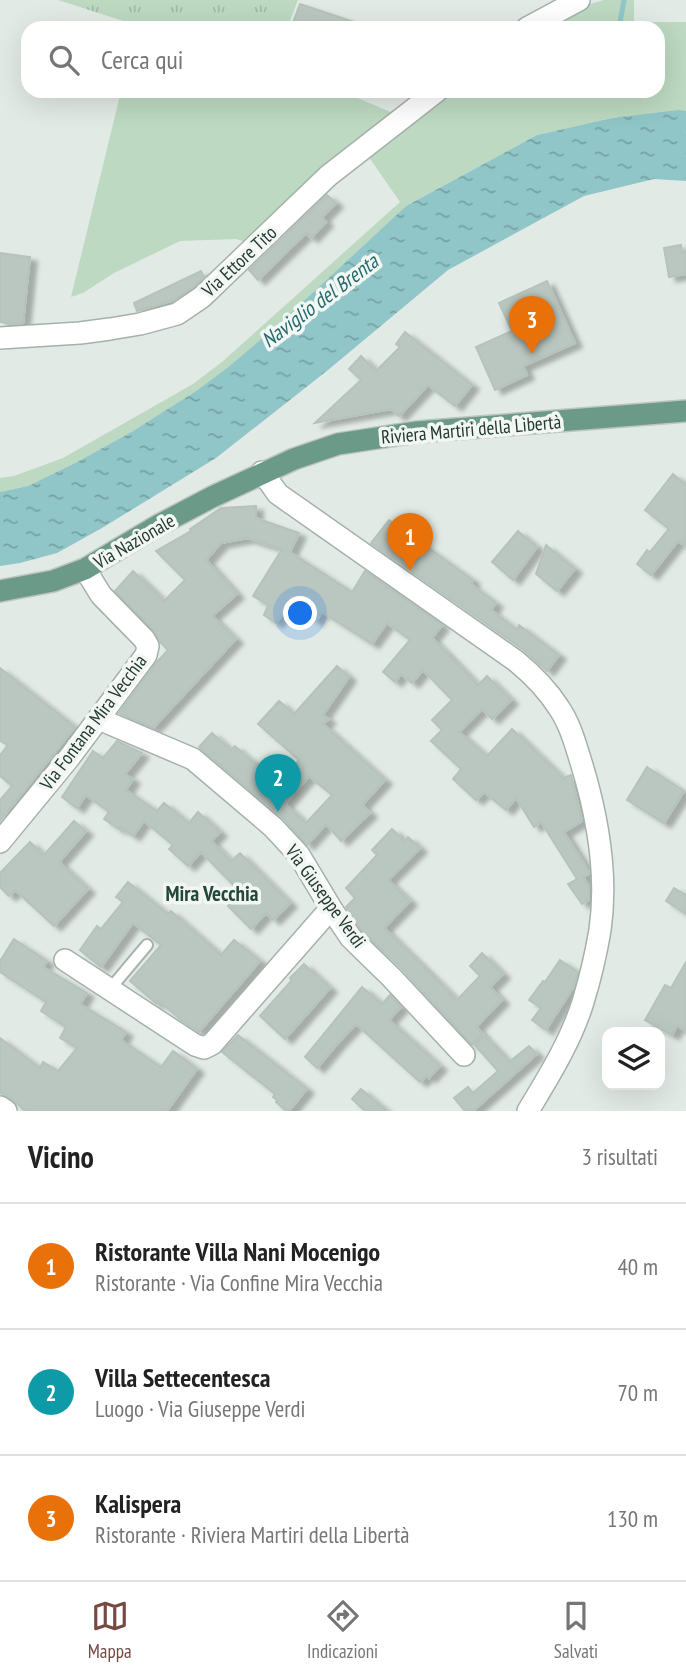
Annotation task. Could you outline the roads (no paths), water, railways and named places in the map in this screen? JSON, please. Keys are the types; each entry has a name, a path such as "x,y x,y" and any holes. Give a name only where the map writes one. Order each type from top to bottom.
{"main road":[{"name":"Riviera Martiri della Libertà","path":"262,472 338,444 377,437 686,411"},
{"name":"Via Nazionale","path":"0,592 53,581 85,569 157,526 262,472"}],"street":[{"path":"540,21 579,0"},
{"name":"Via Ettore Tito","path":"0,338 110,329 177,314 202,297 328,176 428,98"},
{"path":"262,472 278,494 533,675 548,692 570,729 591,795 601,857 600,930 582,1004 564,1051 528,1111"},
{"name":"Via Fontana Mira Vecchia","path":"0,842 69,758 146,655 148,646 144,639 100,595 85,569"},
{"name":"Via Giuseppe Verdi","path":"99,719 193,759 273,827 299,855 351,937 464,1055"},
{"path":"65,960 195,1045 204,1048 212,1044 332,910"},
{"path":"0,1107 6,1111"}],"lane":[{"path":"110,989 147,945"}],"water":[{"name":"Naviglio del Brenta","path":"686,111 686,181 654,179 584,196 448,270 328,370 216,458 57,553 0,566 0,492 28,486 77,462 196,391 280,323 406,206 537,135 612,118"}],"waterway":[{"path":"620,21 624,0"}],"place":[{"name":"Kalispera","path":"532,354"},
{"name":"Ristorante Villa Nani Mocenigo","path":"410,571"},
{"name":"Villa Settecentesca","path":"278,812"}],"district":[{"name":"Mira Vecchia","path":"212,894"}]}
